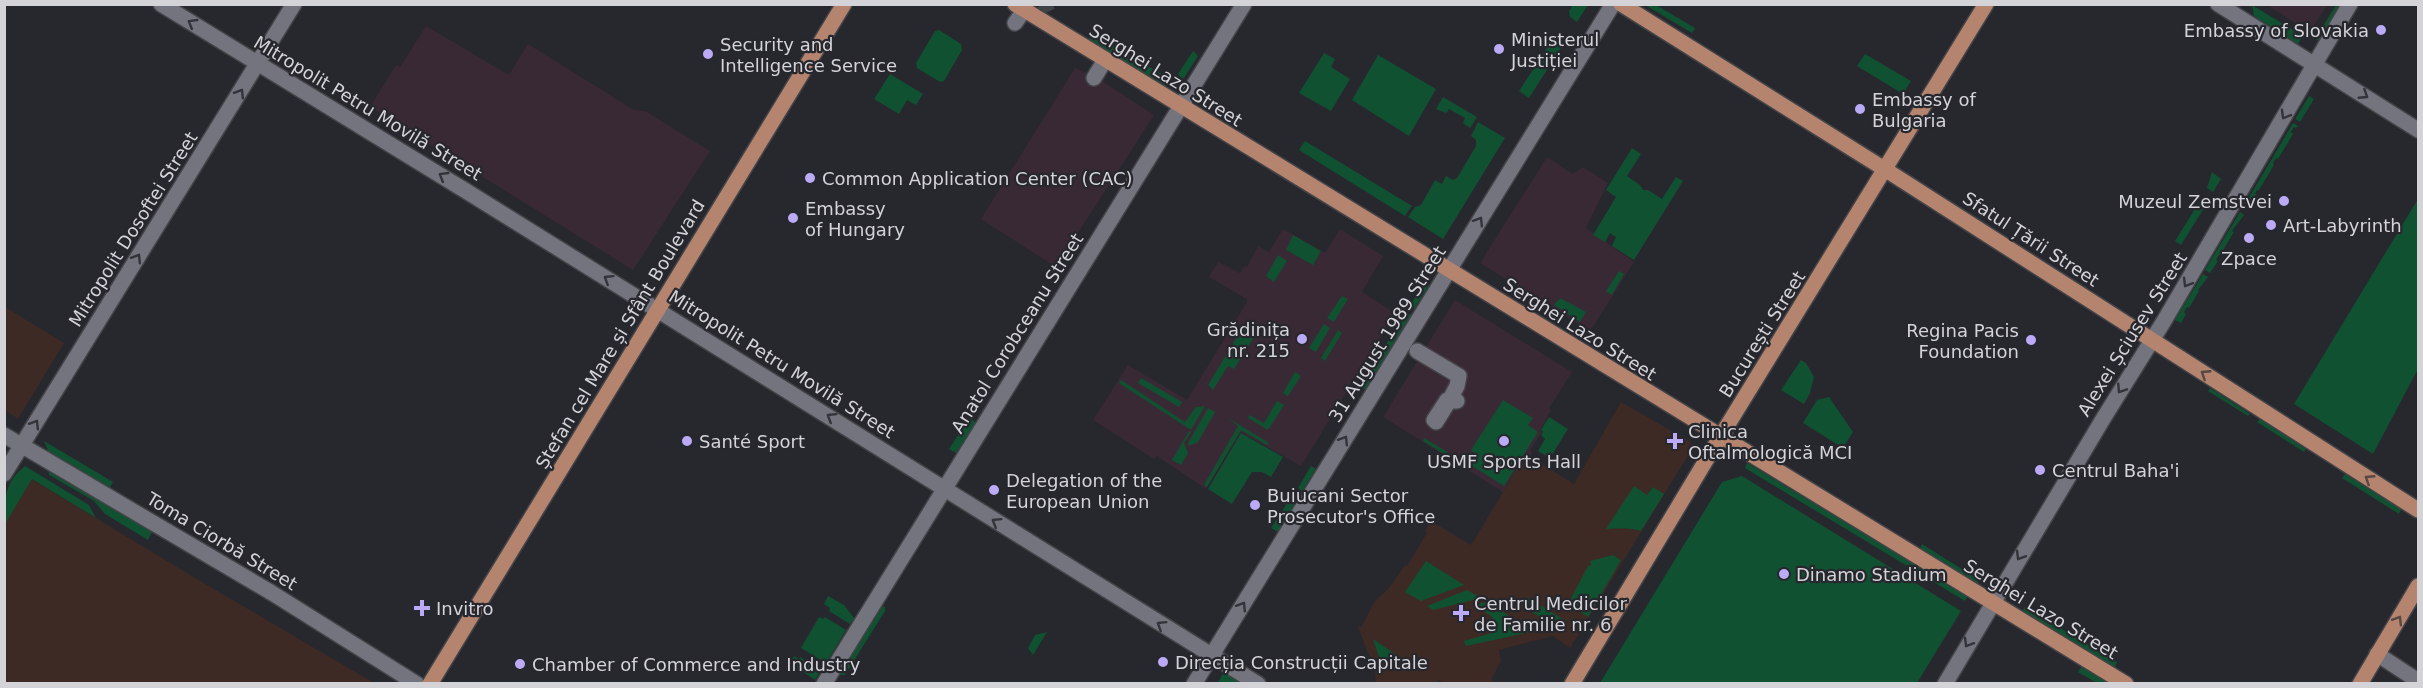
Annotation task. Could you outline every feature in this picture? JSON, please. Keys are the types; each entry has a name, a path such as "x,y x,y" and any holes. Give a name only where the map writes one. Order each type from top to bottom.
{"main road":[{"name":"Ștefan cel Mare și Sfânt Boulevard","path":"430,684 844,4"},
{"name":"Sfatul Țării Street","path":"1621,4 1886,170 2418,510"},
{"name":"București Street","path":"1572,684 1986,4"},
{"name":"Serghei Lazo Street","path":"1018,6 1050,21 1105,60 2126,684"},
{"path":"2360,684 2418,586"}],"street":[{"name":"Mitropolit Petru Movilă Street","path":"161,4 1258,684"},
{"name":"Mitropolit Dosoftei Street","path":"4,474 294,4"},
{"name":"Anatol Corobceanu Street","path":"824,684 1244,4"},
{"name":"31 August 1989 Street","path":"1194,684 1613,4"},
{"path":"2218,4 2418,130"},
{"name":"Alexei Șciusev Street","path":"1944,684 2117,395 2153,340 2350,4"},
{"path":"1015,23 1018,6"},
{"path":"1094,78 1105,60"},
{"path":"1417,351 1459,376 1457,394"},
{"name":"Toma Ciorbă Street","path":"4,435 272,593 417,684"},
{"path":"2377,654 2418,681"}],"shaded area":[{"path":"2267,5 2327,5 2310,32"},
{"path":"426,26 509,75 528,44 634,110 645,111 710,151 633,270 370,107 396,65 400,67"},
{"path":"1075,68 1099,79 1154,115 1056,267 981,219"},
{"path":"1547,157 1573,174 1583,167 1608,183 1586,228 1634,262 1590,331 1480,263"},
{"name":"Grădinița nr. 215","path":"1283,229 1325,253 1340,229 1383,256 1362,292 1395,313 1301,466 1241,432 1206,489 1157,456 1154,459 1093,420 1128,365 1187,400 1247,302 1247,299 1209,277 1218,262 1240,273 1244,266 1247,267 1258,246 1269,252"},
{"path":"1455,300 1572,372 1549,408 1551,410 1540,431 1542,432 1530,450 1533,452 1530,456 1526,454 1503,492 1383,417"},
{"path":"5,307 64,343 18,419 5,410"},
{"path":"1621,402 1691,442 1692,449 1570,648 1553,636 1499,650 1501,661 1492,678 1493,683 1445,683 1438,680 1436,683 1376,683 1375,671 1358,627 1361,627 1375,601 1389,588 1405,565 1407,566 1427,533 1425,531 1431,521 1471,545 1526,454 1574,484"},
{"path":"31,479 374,683 5,683 4,524"}],"green space":[{"path":"1573,5 1588,5 1577,22 1570,17 1569,11"},
{"path":"1645,5 1656,5 1695,28 1692,33"},
{"path":"2252,5 2303,36 2298,44 2254,16"},
{"path":"2336,5 2342,5 2320,41 2315,39"},
{"path":"939,30 961,44 962,50 944,81 940,82 917,68 916,63 935,31"},
{"path":"1092,33 1170,79 1165,87 1089,39"},
{"path":"1554,37 1564,43 1529,98 1519,91"},
{"path":"1193,51 1198,56 1182,79 1178,74"},
{"path":"1324,53 1335,59 1331,67 1350,79 1331,111 1299,93"},
{"path":"1865,54 1911,81 1903,94 1857,66"},
{"path":"1378,55 1436,89 1409,136 1352,100"},
{"path":"890,74 923,94 916,105 907,100 899,114 874,99"},
{"path":"2309,96 2314,99 2300,122 2295,119"},
{"path":"1443,97 1477,117 1470,128 1463,123 1465,118 1449,109 1446,113 1436,109"},
{"path":"1478,122 1505,138 1443,239 1408,217 1415,207 1421,205 1435,180 1442,184 1446,176 1453,180 1457,178 1476,146 1476,140 1471,136"},
{"path":"2293,123 2298,126 2294,127 2291,132 2293,134 2257,190 2255,194 2257,196 2250,207 2245,204"},
{"path":"1305,141 1412,206 1405,216 1299,150"},
{"path":"1632,148 1641,154 1627,176 1643,190 1648,190 1662,199 1676,177 1683,181 1634,260 1612,246 1616,237 1610,233 1605,242 1593,235 1616,197 1606,190"},
{"path":"2212,172 2221,179 2213,192 2207,188"},
{"path":"2418,199 2418,369 2373,454 2294,404"},
{"path":"2200,201 2206,205 2181,245 2175,241"},
{"path":"2240,212 2244,215 2232,231 2234,232 2210,273 2205,270"},
{"path":"1293,235 1321,251 1313,265 1286,250"},
{"path":"1278,255 1287,261 1274,282 1266,276"},
{"path":"1619,271 1624,274 1612,295 1606,291"},
{"path":"2203,274 2208,277 2189,308 2187,307 2184,312 2186,314 2181,323 2175,320"},
{"path":"1424,282 1429,285 1414,309 1410,306"},
{"path":"1342,296 1348,299 1334,322 1327,318"},
{"path":"1560,298 1586,312 1580,322 1554,305"},
{"path":"1406,312 1411,315 1365,390 1360,386"},
{"path":"1246,322 1259,329 1234,369 1228,366 1213,390 1208,385"},
{"path":"1324,324 1330,328 1316,352 1309,348"},
{"path":"1338,330 1342,333 1325,361 1321,358"},
{"path":"1801,360 1806,363 1814,377 1810,393 1804,404 1781,390"},
{"path":"1295,372 1301,376 1288,396 1283,393"},
{"path":"1141,378 1182,402 1179,407 1138,383"},
{"path":"1121,380 1185,422 1196,407 1205,406 1191,430 1119,383"},
{"path":"2210,388 2250,414 2248,416 2208,391"},
{"path":"1829,397 1853,432 1843,448 1803,423 1817,400"},
{"name":"USMF Sports Hall","path":"1503,400 1533,418 1528,425 1538,432 1504,486 1471,465 1477,455 1471,450"},
{"path":"1277,401 1284,405 1268,430 1248,418 1250,415 1264,423"},
{"path":"1208,408 1215,412 1198,442 1189,446 1188,443"},
{"path":"1549,417 1568,429 1550,458 1538,451 1545,439 1541,435 1543,432 1541,430"},
{"path":"969,418 976,422 956,453 949,449"},
{"path":"1228,418 1269,443 1267,445 1241,430 1207,487 1204,485 1238,426"},
{"path":"2260,419 2306,449 2304,452 2257,422"},
{"path":"1189,431 1191,432 1184,443 1188,453 1181,465 1172,460"},
{"path":"1241,433 1283,457 1271,477 1262,472 1252,472 1232,504 1208,489"},
{"path":"1424,438 1459,459 1457,462 1423,441"},
{"path":"44,441 113,482 109,489 49,453"},
{"path":"1747,463 1968,596 1965,601 1745,468"},
{"path":"25,466 89,505 96,518 32,479 5,524 9,485"},
{"path":"1311,466 1316,469 1302,491 1298,488"},
{"path":"48,467 152,532 148,540 105,514 94,501 49,475"},
{"path":"2345,474 2401,509 2399,514 2342,478"},
{"name":"Dinamo Stadium","path":"1742,476 1961,611 1917,683 1600,683 1722,482"},
{"path":"1634,486 1647,495 1653,487 1664,494 1641,531 1606,529"},
{"path":"1291,497 1297,500 1278,532 1271,528"},
{"path":"1922,544 1979,580 1978,584 1920,549"},
{"path":"1613,555 1621,560 1588,617 1568,604 1588,566 1591,565 1590,561"},
{"path":"1426,561 1464,585 1421,601 1405,592"},
{"path":"1467,590 1481,598 1433,610 1427,606"},
{"path":"828,596 844,605 854,618 850,624 829,611 830,608 824,604"},
{"path":"1527,597 1566,621 1551,624 1522,606"},
{"path":"1486,602 1535,631 1466,646 1464,641 1495,632 1497,624 1491,616 1475,605"},
{"path":"881,606 885,607 885,611 845,675 840,675 839,673"},
{"path":"2025,607 2117,662 2114,670 2021,613"},
{"path":"819,617 823,619 825,617 846,630 826,663 801,648"},
{"path":"1047,632 1033,655 1028,648 1035,635"},
{"path":"1373,639 1398,656 1392,665 1379,657"},
{"path":"794,656 799,659 800,657 821,670 815,680 790,663"},
{"path":"2082,666 2107,681 2106,683 2097,683 2078,672"},
{"path":"1226,668 1251,684 1217,684"}],"tunnel":[{"path":"1044,4 1048,12"}],"place":[{"name":"Embassy of Slovakia","path":"2381,30"},
{"name":"Ministerul Justiției","path":"1499,49"},
{"name":"Security and Intelligence Service","path":"708,54"},
{"name":"Embassy of Bulgaria","path":"1860,109"},
{"name":"Common Application Center (CAC)","path":"810,178"},
{"name":"Muzeul Zemstvei","path":"2284,201"},
{"name":"Embassy of Hungary","path":"793,218"},
{"name":"Art-Labyrinth","path":"2271,225"},
{"name":"Zpace","path":"2249,238"},
{"name":"Grădinița nr. 215","path":"1302,339"},
{"name":"Regina Pacis Foundation","path":"2031,340"},
{"name":"Santé Sport","path":"687,441"},
{"name":"USMF Sports Hall","path":"1504,441"},
{"name":"Clinica Oftalmologică MCI","path":"1675,441"},
{"name":"Centrul Baha'i","path":"2040,470"},
{"name":"Delegation of the European Union","path":"994,490"},
{"name":"Buiucani Sector Prosecutor's Office","path":"1255,505"},
{"name":"Dinamo Stadium","path":"1784,574"},
{"name":"Invitro","path":"422,608"},
{"name":"Centrul Medicilor de Familie nr. 6","path":"1461,613"},
{"name":"Direcția Construcții Capitale","path":"1163,662"},
{"name":"Chamber of Commerce and Industry","path":"520,664"}]}
